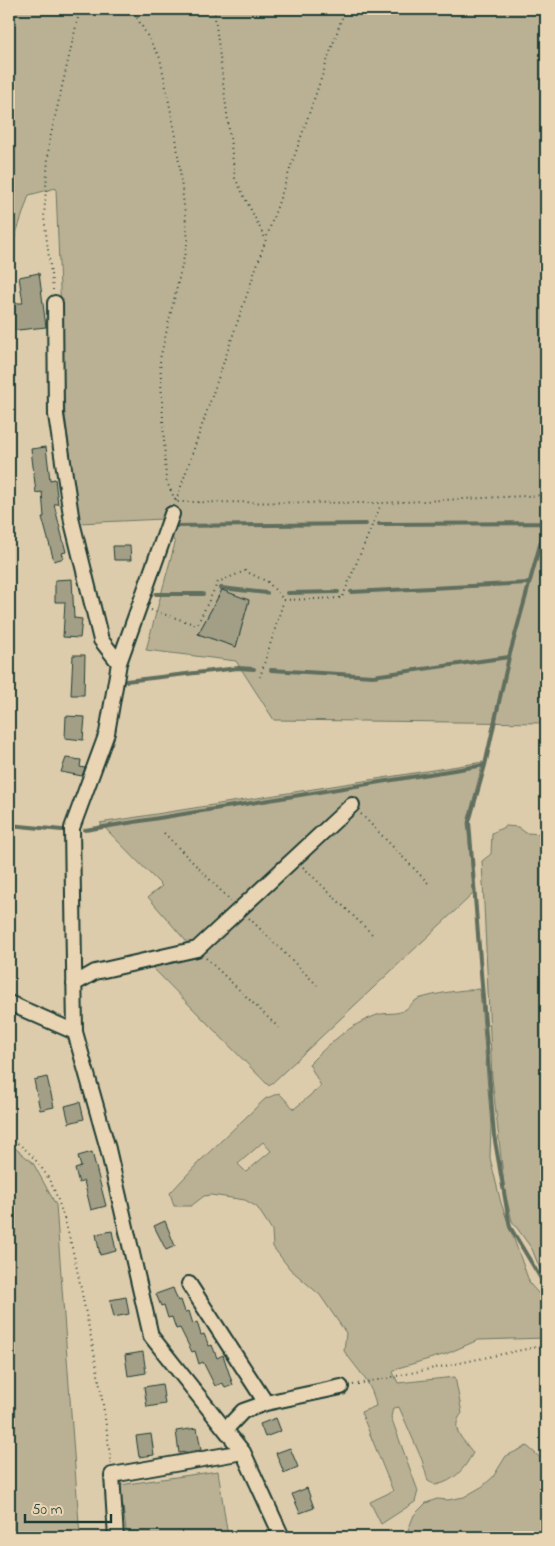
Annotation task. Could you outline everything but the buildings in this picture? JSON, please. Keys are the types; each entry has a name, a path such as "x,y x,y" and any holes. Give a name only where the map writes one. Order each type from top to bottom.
{"street":[{"path":"55,302 56,415 72,522 102,640 119,663"},
{"path":"174,508 119,663 107,733 72,828 74,1032 108,1149 151,1336 243,1452 282,1537"},
{"path":"74,984 95,972 197,949 352,805"},
{"path":"9,1003 74,1032"},
{"path":"189,1284 266,1403"},
{"path":"226,1429 243,1411 266,1403 341,1387"},
{"path":"116,1537 112,1475 243,1452"}],"path":[{"path":"55,302 44,216 49,143 80,9"},
{"path":"132,9 160,58 176,137 188,240 160,359 166,480 174,508"},
{"path":"214,9 235,178 266,241"},
{"path":"174,508 345,9"},
{"path":"174,508 382,503 546,495"},
{"path":"284,600 342,598 382,503"},
{"path":"139,607 197,625 218,582 245,571 268,582 284,600"},
{"path":"260,677 284,600"},
{"path":"352,805 429,884"},
{"path":"294,859 373,935"},
{"path":"197,949 280,1029"},
{"path":"9,1138 15,1141 38,1163 54,1191 64,1223 78,1270 104,1400 112,1475"},
{"path":"9,1150 15,1141"},
{"path":"341,1387 546,1345"}],"shaded area":[{"path":"9,9 546,9 546,723 274,720 236,661 146,650 175,543 163,519 79,523 65,415 56,188 29,195 9,255","holes":["222,590 249,601 236,647 198,634"]},
{"path":"483,762 467,823 474,893 269,1086 152,967 197,954 148,897 162,886 100,823"},
{"path":"506,826 518,827 526,833 546,834 546,1284 532,1249 512,1221 505,1193 492,1078 482,861 491,854 492,833"},
{"path":"480,989 491,1126 490,1158 501,1203 530,1284 546,1302 546,1338 478,1340 446,1354 398,1368 393,1372 398,1383 455,1377 462,1413 458,1419 457,1429 473,1453 462,1469 449,1481 436,1485 428,1481 422,1460 399,1407 393,1408 391,1417 418,1491 415,1502 381,1524 370,1502 393,1491 361,1412 376,1406 372,1391 344,1351 346,1333 320,1295 290,1269 273,1247 272,1230 257,1207 245,1200 211,1195 204,1196 191,1206 174,1206 170,1193 199,1162 265,1099 279,1093 294,1109 321,1086 309,1064 349,1029 377,1015 403,1011 418,999 441,993","holes":["263,1142 271,1151 246,1172 238,1164"]},
{"path":"9,1143 33,1163 56,1205 80,1537 9,1537"},
{"path":"527,1446 546,1463 546,1537 414,1537 408,1530 414,1515 426,1503 437,1499 448,1500 464,1497 483,1486 493,1477 506,1456"},
{"path":"218,1471 228,1537 127,1537 120,1485"}],"waterway":[{"path":"379,524 546,523"},
{"path":"85,830 485,765 509,657 546,523"},
{"path":"175,526 366,524"},
{"path":"351,592 529,583"},
{"path":"221,588 267,593"},
{"path":"288,593 338,592"},
{"path":"156,594 203,594"},
{"path":"271,670 373,676 509,657"},
{"path":"126,681 238,668 254,669"},
{"path":"485,765 469,822 494,1135 510,1227 546,1287"},
{"path":"9,825 62,830"}]}
